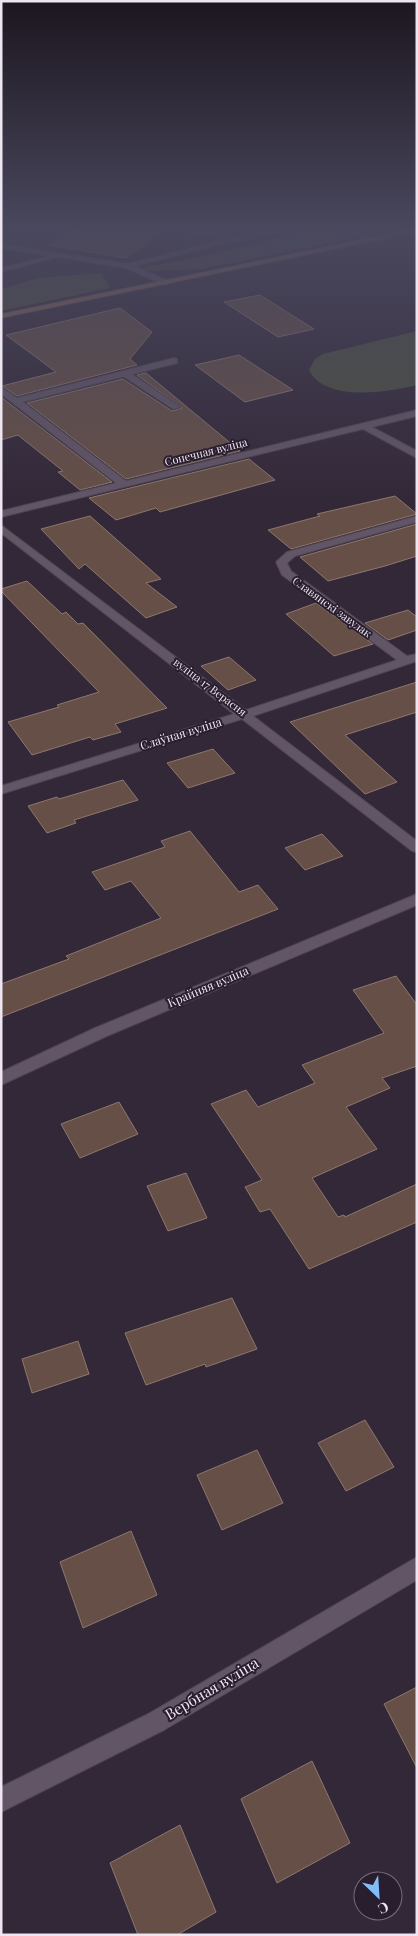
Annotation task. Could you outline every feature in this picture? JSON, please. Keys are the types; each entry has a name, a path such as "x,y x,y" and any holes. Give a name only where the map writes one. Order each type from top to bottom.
{"street":[{"path":"17,401 174,361"},
{"path":"1,390 125,485"},
{"name":"Сонечная вуліца","path":"1,514 417,413"},
{"path":"364,426 417,455"},
{"name":"Славянскі завулак","path":"411,659 286,573 281,562 292,554 417,519"},
{"name":"вуліца 17 Верасня","path":"1,528 246,714 417,848"},
{"name":"Слаўная вуліца","path":"1,790 246,714 411,659"},
{"name":"Крайняя вуліца","path":"1,1079 101,1032 417,899"},
{"name":"Вербная вуліца","path":"1,1800 156,1722 417,1568"}],"lane":[{"path":"126,374 176,407"}],"green space":[{"path":"417,331 417,385 375,392 343,391 329,387 317,380 309,370 315,359 323,354"}],"building":[{"path":"81,317 132,317 152,332 130,359 137,365 17,396 2,386 56,372 6,335"},
{"path":"248,317 295,317 314,329 278,337"},
{"path":"239,355 293,390 245,402 195,365"},
{"path":"146,373 240,451 126,479 27,403 123,379 172,411 182,408 137,375"},
{"path":"1,397 112,482 80,490 58,472 63,471 18,435 1,440"},
{"path":"249,459 275,480 160,512 156,508 116,520 89,498"},
{"path":"395,496 417,514 291,549 268,530 320,516 317,514"},
{"path":"90,516 161,579 146,583 177,607 146,618 85,564 79,569 41,529"},
{"path":"417,524 417,556 385,566 328,581 300,557"},
{"path":"27,581 62,614 66,612 78,624 83,623 167,708 115,724 121,732 93,740 90,737 32,755 8,722 59,707 57,705 99,692 1,591 1,589"},
{"path":"316,603 373,644 334,656 286,614"},
{"path":"408,610 417,617 417,630 388,640 365,623"},
{"path":"229,657 256,680 228,690 201,666"},
{"path":"417,682 417,712 345,735 397,782 365,794 290,722"},
{"path":"213,749 235,773 188,788 167,763"},
{"path":"123,780 138,800 74,820 76,823 47,833 28,806 57,797 59,799"},
{"path":"190,831 239,892 258,885 278,909 1,1017 1,984 69,959 66,956 161,918 131,881 105,890 92,872 165,847 161,841"},
{"path":"322,834 343,856 305,870 285,848"},
{"path":"396,976 417,1005 417,1066 382,1078 390,1088 346,1107 377,1149 312,1178 338,1217 344,1215 345,1217 417,1184 417,1222 309,1269 270,1209 260,1212 245,1187 262,1180 211,1104 246,1090 258,1107 315,1083 302,1065 384,1033 353,990"},
{"path":"119,1102 138,1134 80,1158 61,1124"},
{"path":"186,1173 207,1218 168,1231 147,1186"},
{"path":"232,1298 257,1349 206,1367 205,1364 146,1385 125,1333"},
{"path":"78,1341 89,1374 32,1393 22,1359"},
{"path":"365,1420 394,1467 346,1491 318,1443"},
{"path":"257,1450 283,1503 222,1530 197,1475"},
{"path":"131,1531 157,1595 83,1628 60,1562"},
{"path":"417,1687 417,1768 384,1704"},
{"path":"312,1761 350,1843 277,1883 241,1799"},
{"path":"180,1825 216,1912 177,1935 138,1935 110,1863"}]}
